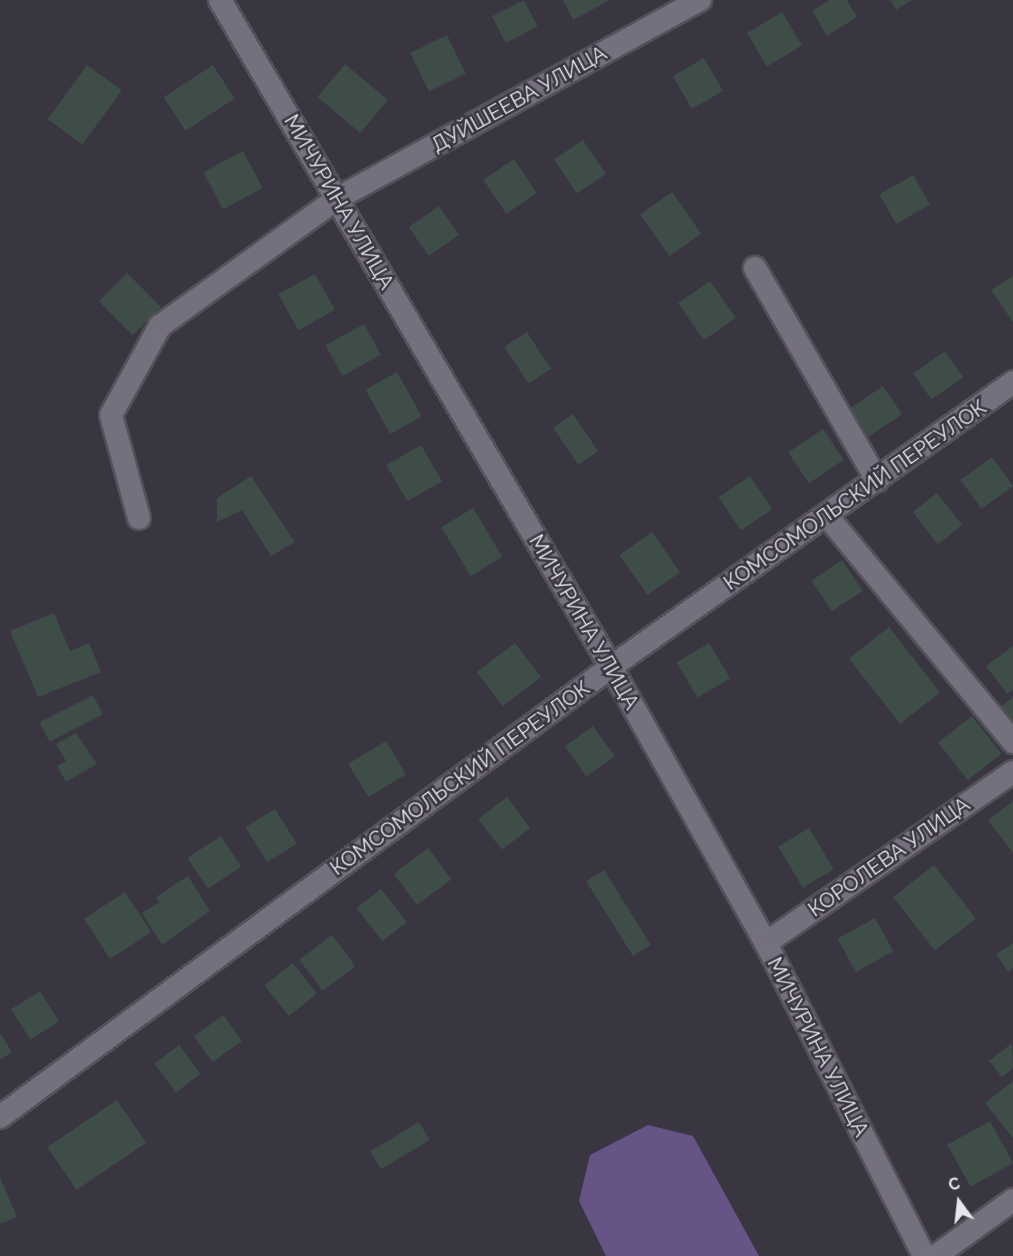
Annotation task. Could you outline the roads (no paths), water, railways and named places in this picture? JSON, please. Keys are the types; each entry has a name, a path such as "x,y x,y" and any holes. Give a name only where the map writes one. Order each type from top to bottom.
{"street":[{"name":"МИЧУРИНА УЛИЦА","path":"220,0 611,667 766,943 924,1256"},
{"name":"ДУЙШЕЕВА УЛИЦА","path":"139,518 111,415 160,326 338,198 700,0"},
{"path":"755,268 877,480"},
{"name":"КОМСОМОЛЬСКИЙ ПЕРЕУЛОК","path":"0,1118 611,667 1013,382"},
{"path":"827,516 1013,742"},
{"name":"КОРОЛЕВА УЛИЦА","path":"766,943 1013,772"},
{"path":"936,1256 1013,1200"}]}
